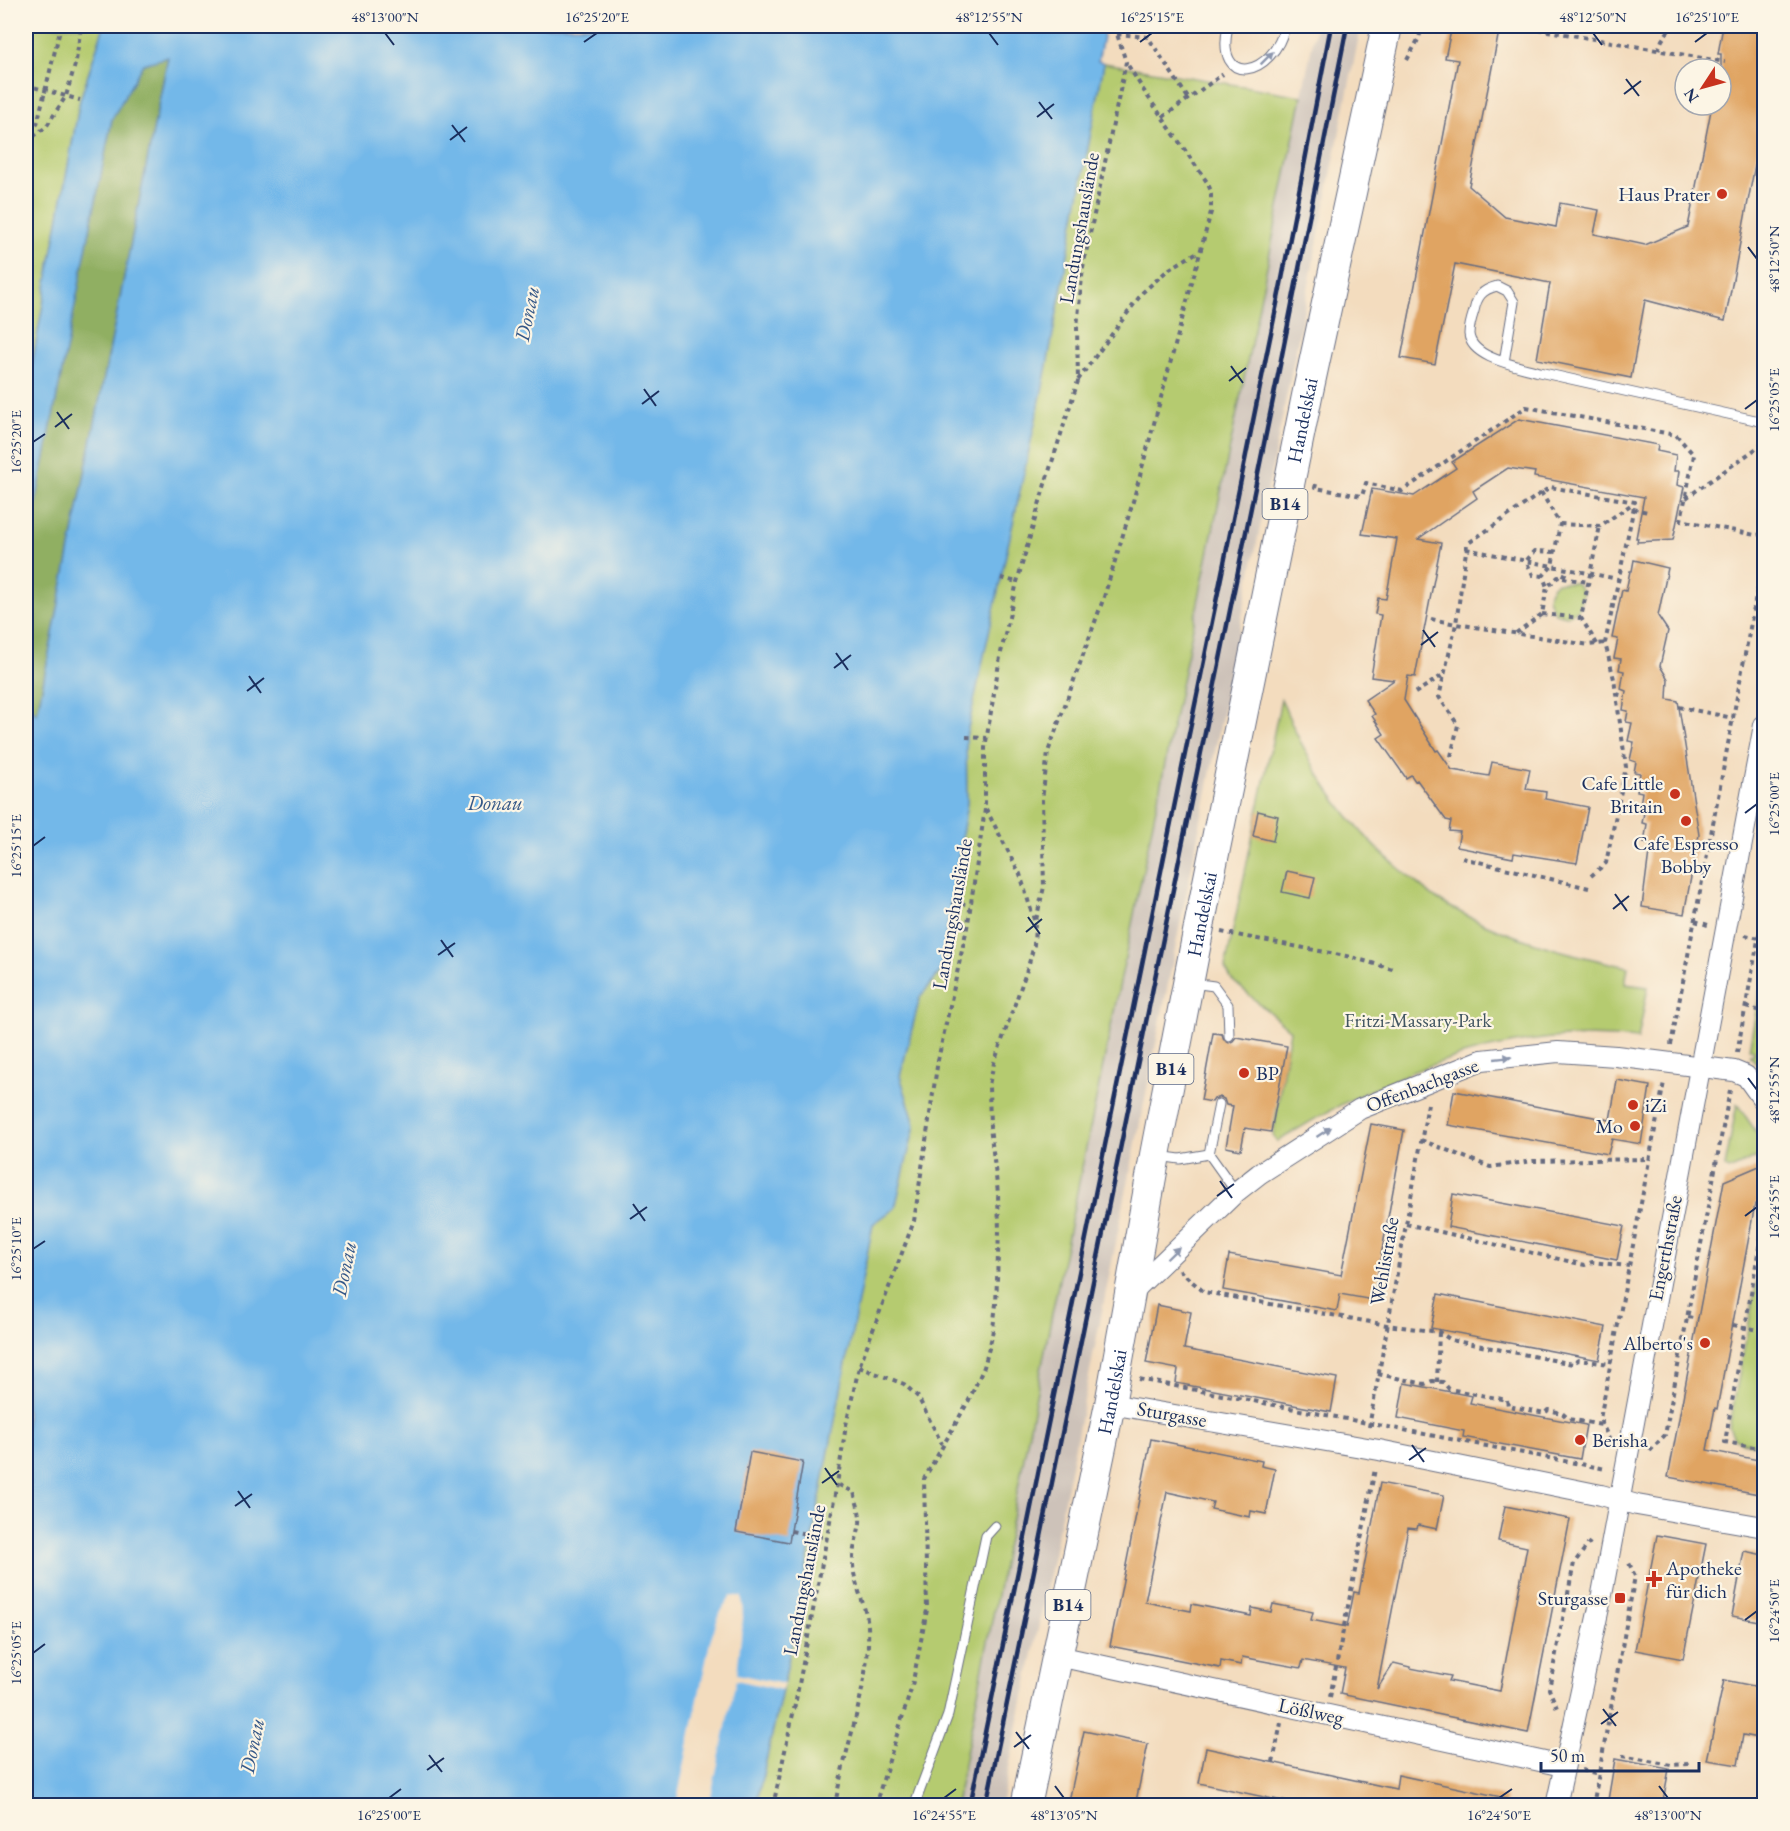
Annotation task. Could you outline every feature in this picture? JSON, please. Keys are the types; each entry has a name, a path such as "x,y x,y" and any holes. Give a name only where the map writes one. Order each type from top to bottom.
{"main road":[{"name":"Handelskai","path":"1026,1806 1110,1404 1199,927 1307,396 1387,26"}],"street":[{"name":"Engerthstraße","path":"1556,1806 1602,1594 1610,1498 1699,1068 1764,725"},
{"name":"Offenbachgasse","path":"1131,1293 1236,1192 1259,1174 1360,1109 1482,1060 1558,1052 1668,1062 1734,1071"},
{"path":"1734,1071 1746,1076 1764,1101"},
{"name":"Sturgasse","path":"1110,1404 1371,1449 1764,1527"},
{"name":"Lößlweg","path":"1058,1656 1563,1766"}],"lane":[{"path":"1228,26 1226,49 1229,59 1234,66 1249,69 1257,67 1269,58 1278,46 1285,26"},
{"path":"1504,362 1514,302 1507,291 1497,286 1485,290 1476,298 1469,334 1473,345 1480,352 1504,362 1539,372 1764,422"},
{"path":"1188,982 1214,986 1228,1005 1229,1035"},
{"path":"1219,1104 1209,1154 1236,1192"},
{"path":"1155,1155 1180,1159 1209,1154"},
{"path":"914,1806 948,1715 986,1536 995,1526"}],"path":[{"path":"26,141 37,124 61,26"},
{"path":"26,141 46,127 66,96 76,62 81,26"},
{"name":"Landungshauslände","path":"773,1806 796,1700 846,1425 859,1367 914,1221 938,1060 970,905 986,809 987,738 1000,657 1017,582 1044,484 1078,381 1077,327 1083,267 1126,62 1117,34 1118,26"},
{"path":"1405,64 1419,38 1422,26"},
{"path":"1520,26 1697,57"},
{"path":"1658,50 1672,26"},
{"path":"1117,34 1148,37 1188,98"},
{"path":"875,1806 912,1686 927,1610 924,1479 978,1382 992,1337 996,1304 999,1231 998,1193 990,1127 989,1085 997,1053 1034,945 1035,924 1044,887 1042,800 1048,752 1104,597 1132,505 1211,212 1211,191 1208,182 1126,62"},
{"path":"1163,117 1234,66"},
{"path":"26,85 80,100"},
{"path":"1078,381 1143,292 1168,270 1199,251"},
{"path":"1318,476 1315,488 1362,496 1366,483 1402,491 1526,407 1676,435 1694,455 1679,520 1755,535 1764,534"},
{"path":"1685,499 1764,443"},
{"path":"1450,761 1458,725 1439,697 1456,624 1467,544 1550,487 1635,502"},
{"path":"1541,492 1560,524 1552,566 1543,576"},
{"path":"1592,876 1606,862 1626,767 1617,694 1605,643 1635,502"},
{"path":"1560,524 1600,526 1635,502"},
{"path":"1633,509 1648,512"},
{"path":"1597,644 1581,618 1600,526"},
{"path":"1466,549 1618,579"},
{"path":"1526,561 1535,551 1555,552"},
{"path":"1611,1443 1600,1419 1764,554"},
{"path":"1526,561 1533,575 1543,576"},
{"path":"1563,578 1567,569"},
{"path":"1542,614 1547,587 1543,576"},
{"path":"1547,587 1558,577 1587,582"},
{"path":"1001,578 1017,582"},
{"path":"1516,633 1542,614 1581,618"},
{"path":"1431,619 1589,645 1605,643"},
{"path":"1415,693 1444,675"},
{"path":"1617,694 1625,696"},
{"path":"1679,707 1733,718"},
{"path":"966,737 987,738"},
{"path":"986,809 1020,874 1035,924"},
{"path":"1462,858 1589,888"},
{"path":"952,902 970,905"},
{"path":"1646,1456 1665,1435 1764,909"},
{"path":"1199,927 1351,957 1396,970"},
{"path":"1746,1007 1764,1012"},
{"name":"Wehlistraße","path":"1326,1714 1371,1449 1369,1425 1433,1079"},
{"path":"1421,1140 1490,1167 1533,1161 1649,1160"},
{"path":"1764,1219 1725,1442 1764,1449"},
{"path":"1406,1224 1585,1265 1592,1262 1629,1266"},
{"path":"1179,1270 1187,1261"},
{"path":"1185,1276 1204,1293 1439,1332 1451,1340 1573,1364 1578,1360 1610,1364"},
{"path":"1688,1317 1698,1319"},
{"path":"1733,1325 1764,1331"},
{"path":"1437,1382 1439,1332"},
{"path":"859,1367 904,1384 918,1397 942,1444"},
{"path":"1378,1374 1425,1384 1432,1381 1443,1382 1449,1389 1507,1400 1508,1406 1545,1413 1548,1410 1555,1411 1569,1419 1603,1425"},
{"path":"1136,1378 1369,1425 1606,1469"},
{"path":"1608,1461 1606,1469 1610,1498"},
{"path":"836,1806 840,1776 853,1729 866,1662 868,1624 854,1576 852,1557 860,1521 854,1492 837,1484"},
{"path":"791,1531 827,1538"},
{"path":"1561,1716 1549,1689 1574,1563 1593,1539"},
{"path":"1593,1806 1635,1576 1626,1556"},
{"path":"1273,1762 1285,1705"},
{"path":"1622,1756 1671,1765 1690,1764"},
{"path":"1264,1806 1266,1797"}],"shaded area":[{"path":"1316,26 1361,26 1034,1649 1001,1805 956,1806 1052,1314"}],"green space":[{"path":"26,26 104,26 80,100 26,398"},
{"path":"168,56 37,714 26,704 26,552 112,119 143,64"},
{"path":"1104,63 1302,96 1052,1314 956,1805 756,1806 785,1677 873,1224 895,1208 915,1125 900,1076 920,997 940,972 967,803 966,737 1043,386"},
{"path":"1557,582 1576,583 1583,592 1578,610 1567,616 1555,613 1548,597 1550,590"},
{"name":"Fritzi-Massary-Park","path":"1281,699 1304,750 1348,816 1366,837 1431,895 1480,922 1528,941 1628,967 1625,984 1648,987 1638,1039 1590,1036 1542,1039 1495,1047 1449,1059 1404,1075 1361,1095 1277,1142 1273,1135 1290,1030 1232,980 1225,968"},
{"path":"1764,969 1764,1063 1758,1066 1750,1055 1754,1054 1754,1050 1749,1049"},
{"path":"1737,1104 1764,1143 1764,1154 1729,1170 1725,1167"},
{"path":"1764,1243 1764,1446 1742,1442 1734,1438 1729,1428"}],"water":[{"name":"Donau","path":"104,26 1105,26 1098,61 1104,63 1043,386 966,737 967,803 940,972 920,997 900,1076 915,1125 895,1208 873,1224 785,1677 756,1805 26,1805 26,704 37,714 168,57 143,64 112,119 26,552 26,398 80,100"}],"pier":[{"path":"731,1595 742,1597 743,1618 737,1674 784,1684 782,1690 736,1680 709,1805 676,1805 710,1642 719,1615"}],"building":[{"name":"Haus Prater","path":"1452,26 1500,26 1469,186 1505,217 1556,227 1560,203 1599,210 1594,234 1645,245 1688,227 1710,117 1733,117 1733,57 1721,57 1721,54 1718,54 1723,26 1764,26 1764,118 1725,321 1645,300 1631,378 1537,359 1550,283 1455,264 1435,364 1401,358 1458,60 1445,58"},
{"path":"1519,419 1658,445 1657,451 1676,455 1674,471 1679,471 1677,485 1684,487 1673,540 1637,542 1644,497 1534,477 1535,472 1508,468 1473,491 1477,498 1418,539 1441,543 1415,677 1408,676 1404,700 1436,751 1438,750 1452,770 1489,776 1492,762 1530,769 1526,789 1546,792 1545,799 1588,807 1577,863 1514,853 1513,858 1457,847 1460,832 1449,831 1451,821 1446,820 1417,780 1415,781 1411,775 1406,778 1378,738 1384,734 1372,716 1375,714 1365,700 1394,680 1371,677 1381,615 1375,614 1378,598 1386,599 1397,539 1362,534 1372,489 1414,496 1456,468 1452,462"},
{"path":"1634,560 1668,568 1658,616 1668,631 1660,666 1668,679 1667,699 1678,701 1699,835 1684,914 1642,907 1650,844 1644,843 1647,824 1642,823 1644,813 1639,812 1642,792 1637,791 1640,773 1634,772 1636,762 1630,760 1634,742 1628,741 1632,723 1626,722 1628,711 1623,710 1626,691 1621,689 1624,671 1619,670 1621,659 1614,658 1618,639 1612,638 1622,590 1626,591"},
{"path":"1258,811 1278,816 1273,841 1253,836"},
{"path":"1287,871 1315,877 1310,898 1282,892"},
{"name":"BP","path":"1213,1033 1222,1034 1224,1040 1229,1043 1236,1037 1287,1046 1271,1132 1245,1128 1241,1150 1226,1147 1233,1106 1226,1105 1224,1099 1220,1097 1212,1102 1201,1100"},
{"path":"1617,1080 1650,1086 1641,1144 1612,1139 1608,1154 1448,1125 1454,1091 1610,1120"},
{"path":"1371,1124 1404,1130 1373,1300 1340,1294 1337,1311 1223,1290 1229,1255 1341,1275"},
{"path":"1764,1164 1764,1201 1755,1204 1717,1409 1715,1408 1707,1450 1764,1461 1764,1495 1668,1477 1724,1181"},
{"path":"1453,1194 1624,1226 1617,1260 1448,1227"},
{"path":"1438,1294 1606,1327 1599,1360 1431,1328"},
{"path":"1157,1305 1191,1312 1184,1349 1337,1378 1331,1412 1176,1383 1178,1369 1146,1363"},
{"path":"1404,1383 1472,1396 1470,1403 1586,1425 1580,1459 1463,1437 1464,1431 1398,1418"},
{"path":"1151,1439 1262,1461 1261,1466 1275,1469 1266,1514 1251,1511 1250,1517 1211,1509 1213,1502 1167,1492 1145,1602 1191,1611 1192,1604 1251,1616 1252,1608 1271,1612 1273,1604 1313,1612 1311,1620 1347,1627 1354,1592 1359,1593 1380,1483 1444,1495 1437,1529 1418,1525 1417,1529 1408,1528 1377,1689 1394,1663 1451,1676 1449,1681 1500,1691 1527,1547 1498,1541 1505,1506 1570,1519 1528,1733 1340,1694 1345,1668 1303,1660 1301,1668 1242,1657 1241,1665 1221,1661 1220,1668 1110,1646"},
{"path":"750,1452 803,1462 789,1542 736,1532"},
{"path":"1657,1535 1706,1544 1683,1659 1635,1650"},
{"path":"1744,1551 1764,1555 1764,1622 1732,1616"},
{"path":"1724,1680 1764,1688 1764,1739 1743,1735 1738,1765 1707,1760"},
{"path":"1084,1731 1148,1744 1135,1806 1068,1806"},
{"path":"1206,1748 1396,1789 1398,1775 1506,1798 1506,1806 1306,1806 1199,1783"},
{"path":"1615,1759 1669,1769 1662,1806 1607,1806"}],"railway":[{"path":"970,1806 1282,279 1331,26"},
{"path":"986,1806 1347,26"}],"place":[{"name":"Haus Prater","path":"1722,194"},
{"name":"Cafe Little Britain","path":"1675,794"},
{"name":"Cafe Espresso Bobby","path":"1686,821"},
{"name":"BP","path":"1244,1073"},
{"name":"iZi","path":"1633,1105"},
{"name":"Mo","path":"1635,1126"},
{"name":"Alberto's","path":"1705,1343"},
{"name":"Berisha","path":"1580,1440"},
{"name":"Apotheke für dich","path":"1654,1579"},
{"name":"Sturgasse","path":"1620,1598"}]}
